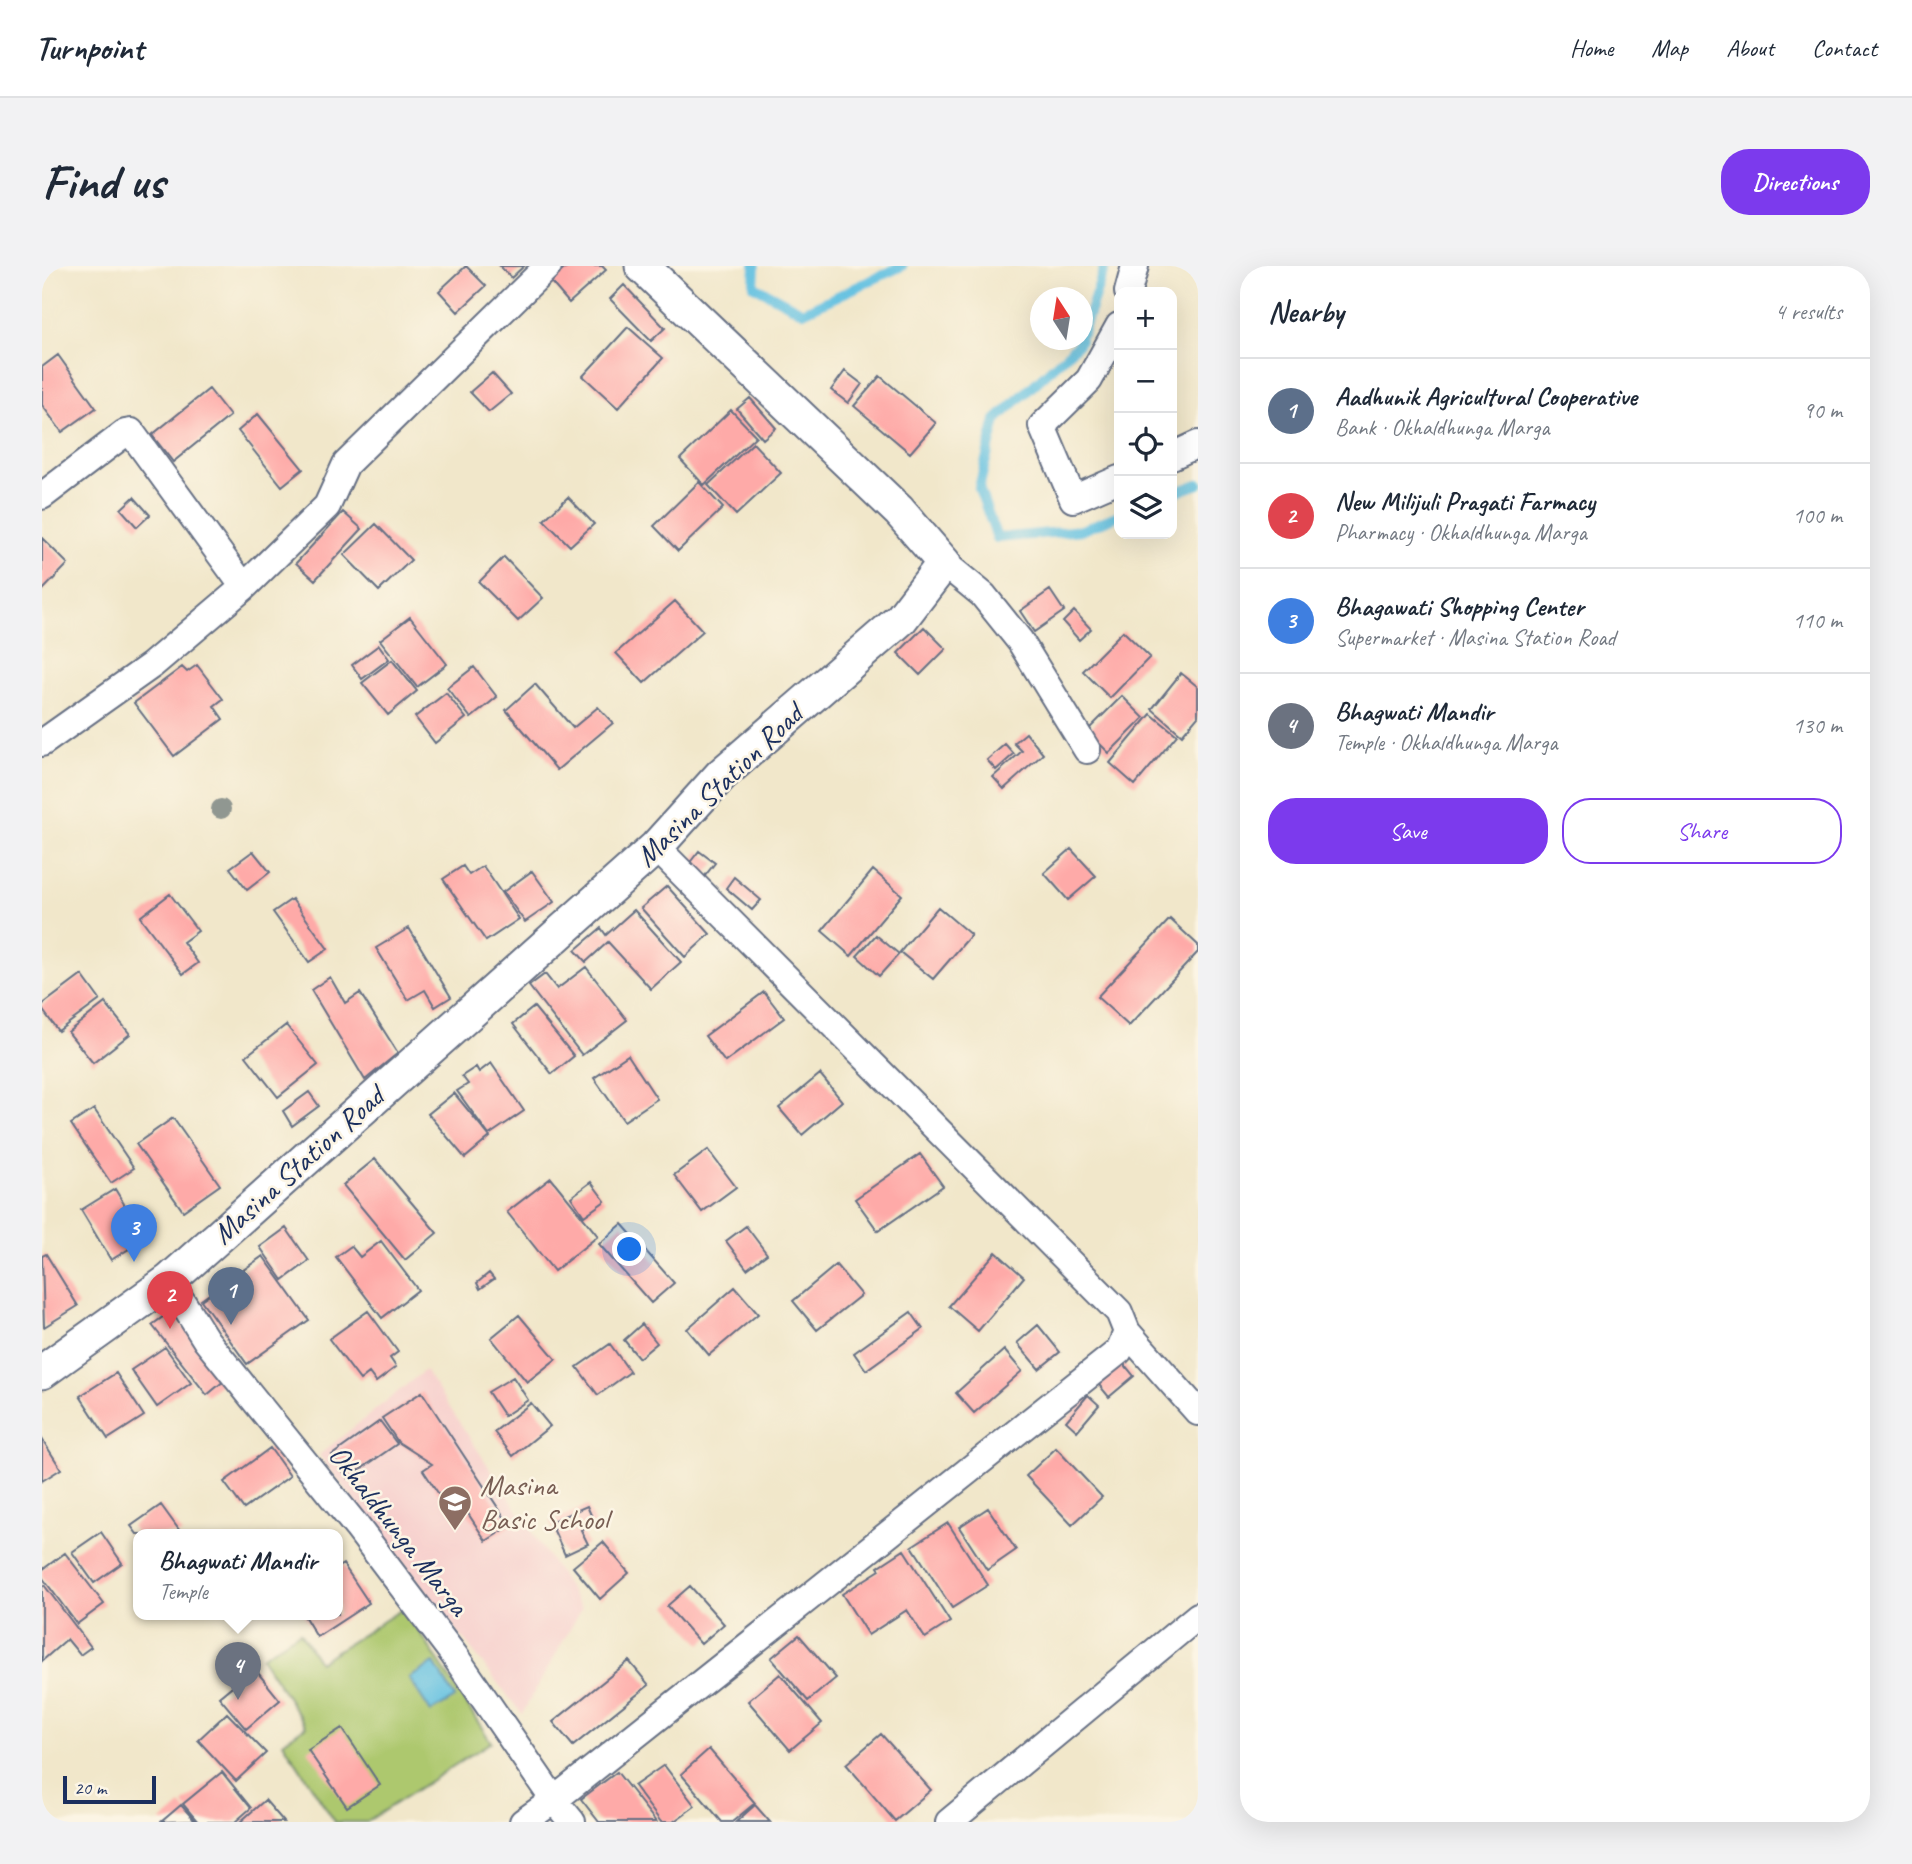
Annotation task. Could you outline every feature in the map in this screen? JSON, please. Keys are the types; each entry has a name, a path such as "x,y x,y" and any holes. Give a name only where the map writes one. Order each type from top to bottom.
{"street":[{"path":"42,743 152,665 244,587 327,506 346,464 548,266"},
{"path":"642,266 899,511 944,563 983,595 1020,640 1087,750"},
{"path":"1129,287 1135,266"},
{"path":"1114,335 1089,380 1042,426 1073,499 1114,481"},
{"path":"42,496 125,433 131,432 244,587"},
{"path":"1177,454 1198,444"},
{"name":"Masina Station Road","path":"42,1372 169,1282 656,847 721,775 901,619 944,563"},
{"path":"656,847 1119,1312 1127,1332 1198,1412"},
{"name":"Okhaldhunga Marga","path":"169,1282 206,1340 357,1527 454,1655 572,1822"},
{"path":"523,1822 1119,1351 1127,1332"},
{"path":"949,1822 1198,1616"}],"shaded area":[{"name":"Masina Basic School","path":"425,1370 582,1608 522,1714 319,1455"}],"green space":[{"path":"404,1608 491,1742 366,1822 335,1822 283,1742 306,1726 261,1657 300,1632 319,1662"}],"water":[{"path":"434,1663 455,1698 431,1712 409,1678"}],"building":[{"path":"466,266 486,286 458,312 439,291"},
{"path":"500,266 524,266 511,278"},
{"path":"568,266 602,266 606,270 569,303 550,281"},
{"path":"624,285 665,328 651,341 610,299"},
{"path":"628,327 663,358 618,408 583,376"},
{"path":"58,355 96,408 62,432 42,405 42,367"},
{"path":"845,371 862,384 848,403 831,390"},
{"path":"492,373 511,394 489,412 470,392"},
{"path":"880,376 936,423 910,453 854,406"},
{"path":"209,389 230,416 173,462 152,435"},
{"path":"750,398 776,428 763,439 737,409"},
{"path":"731,410 756,436 704,485 680,459"},
{"path":"258,414 303,469 282,486 238,431"},
{"path":"753,443 781,473 736,515 708,485"},
{"path":"699,482 723,508 678,551 654,526"},
{"path":"134,497 150,515 137,527 121,509"},
{"path":"568,497 594,524 570,546 544,520"},
{"path":"343,512 362,529 315,580 296,563"},
{"path":"376,524 411,560 379,591 344,555"},
{"path":"42,538 68,564 42,591"},
{"path":"504,557 543,598 518,621 479,582"},
{"path":"1050,590 1064,611 1034,632 1020,611"},
{"path":"675,601 703,631 644,683 616,653"},
{"path":"1074,611 1091,629 1079,640 1063,622"},
{"path":"410,617 447,664 417,687 380,640"},
{"path":"924,627 946,649 920,675 898,653"},
{"path":"1123,631 1150,657 1110,698 1083,671"},
{"path":"379,645 389,659 362,679 352,665"},
{"path":"392,660 417,691 388,715 362,683"},
{"path":"197,665 223,699 214,706 223,719 174,756 134,703 182,667 187,672"},
{"path":"474,667 497,697 471,718 447,688"},
{"path":"1181,673 1198,687 1198,716 1182,735 1152,709"},
{"path":"535,684 573,728 598,707 613,723 557,770 506,710"},
{"path":"446,693 466,718 435,743 415,717"},
{"path":"1122,696 1144,718 1109,753 1087,731"},
{"path":"1151,714 1177,735 1135,785 1110,763"},
{"path":"1026,733 1043,754 1004,789 993,777 1022,751 1014,743"},
{"path":"1005,744 1014,754 996,770 987,760"},
{"path":"1071,849 1096,876 1068,900 1044,873"},
{"path":"253,851 270,872 247,890 230,868"},
{"path":"699,851 715,863 704,877 688,865"},
{"path":"463,866 469,875 483,866 519,919 486,941 443,879"},
{"path":"873,870 902,895 851,956 822,931"},
{"path":"532,871 554,902 525,922 503,892"},
{"path":"734,877 761,900 752,910 726,888"},
{"path":"667,886 710,934 685,957 641,908"},
{"path":"170,894 198,931 183,942 198,963 183,974 140,917"},
{"path":"292,899 328,949 309,962 273,912"},
{"path":"938,907 971,935 933,979 900,952"},
{"path":"634,910 681,962 651,989 608,942 586,962 575,950 601,928 606,935"},
{"path":"1170,919 1198,945 1198,952 1129,1026 1097,997"},
{"path":"409,928 451,997 435,1007 425,990 408,1000 376,948"},
{"path":"876,935 899,954 879,976 857,956"},
{"path":"586,967 627,1020 582,1055 529,986 545,974 557,989"},
{"path":"82,975 100,1000 58,1031 42,1005"},
{"path":"330,977 345,1003 360,993 398,1053 365,1080 311,990"},
{"path":"764,992 784,1018 725,1062 705,1036"},
{"path":"105,1003 130,1034 93,1063 68,1032"},
{"path":"534,1007 574,1056 552,1074 513,1024"},
{"path":"286,1025 318,1065 278,1097 246,1056"},
{"path":"628,1055 657,1099 624,1121 594,1078"},
{"path":"491,1063 524,1111 489,1135 457,1091 468,1084 462,1076 476,1067 479,1072"},
{"path":"820,1074 842,1101 802,1135 779,1108"},
{"path":"309,1092 319,1106 292,1126 283,1111"},
{"path":"454,1093 490,1137 465,1158 428,1114"},
{"path":"94,1109 134,1168 111,1183 71,1124"},
{"path":"173,1118 220,1185 183,1211 136,1144"},
{"path":"708,1150 736,1187 702,1212 674,1175"},
{"path":"920,1154 943,1186 878,1231 855,1199"},
{"path":"375,1159 437,1233 405,1260 343,1185"},
{"path":"551,1178 598,1236 554,1271 507,1212"},
{"path":"591,1182 605,1201 584,1216 571,1197"},
{"path":"115,1189 145,1239 111,1260 81,1210"},
{"path":"622,1224 674,1283 651,1303 599,1244"},
{"path":"746,1226 767,1254 747,1269 726,1241"},
{"path":"286,1228 309,1261 283,1280 260,1247"},
{"path":"381,1241 418,1290 382,1318 336,1257 351,1246 360,1257"},
{"path":"996,1252 1024,1277 978,1331 949,1306"},
{"path":"46,1254 78,1306 44,1327 42,1256"},
{"path":"263,1256 309,1320 247,1364 201,1300"},
{"path":"836,1265 861,1295 817,1330 793,1301"},
{"path":"489,1273 494,1279 480,1289 477,1283"},
{"path":"735,1287 758,1314 709,1355 687,1329"},
{"path":"171,1311 225,1380 207,1395 152,1325"},
{"path":"368,1311 398,1352 390,1358 396,1367 376,1382 369,1373 360,1380 329,1339"},
{"path":"911,1312 923,1329 866,1370 854,1353"},
{"path":"519,1315 556,1359 527,1382 491,1338"},
{"path":"642,1324 657,1343 639,1358 624,1340"},
{"path":"1038,1325 1060,1352 1039,1369 1017,1343"},
{"path":"610,1344 630,1372 598,1395 577,1367"},
{"path":"165,1347 191,1383 157,1407 131,1370"},
{"path":"1004,1350 1022,1371 974,1413 956,1393"},
{"path":"1120,1359 1134,1376 1109,1397 1095,1380"},
{"path":"116,1373 144,1416 108,1439 80,1396"},
{"path":"513,1377 528,1400 504,1416 488,1392"},
{"path":"422,1392 510,1526 486,1541 452,1489 440,1496 423,1470 432,1464 398,1442 382,1418"},
{"path":"1088,1395 1099,1405 1077,1431 1066,1421"},
{"path":"531,1403 550,1426 513,1456 494,1432"},
{"path":"380,1421 397,1444 348,1478 332,1455"},
{"path":"42,1439 61,1469 42,1481"},
{"path":"270,1448 290,1476 244,1509 224,1482"},
{"path":"1056,1448 1102,1497 1072,1525 1026,1476"},
{"path":"161,1505 178,1529 133,1529 131,1526"},
{"path":"587,1506 595,1524 581,1530 588,1544 565,1555 550,1522"},
{"path":"988,1508 1016,1550 987,1570 959,1527"},
{"path":"948,1523 988,1585 952,1608 912,1546"},
{"path":"101,1532 122,1563 94,1583 72,1552"},
{"path":"603,1542 629,1573 600,1599 573,1567"},
{"path":"904,1550 950,1622 925,1638 907,1610 868,1635 842,1594 880,1570 878,1567"},
{"path":"65,1553 104,1604 77,1624 42,1577 42,1570"},
{"path":"343,1564 369,1603 343,1620"},
{"path":"44,1585 91,1647 80,1655 67,1639 42,1661"},
{"path":"690,1586 724,1624 701,1644 667,1606"},
{"path":"307,1620 343,1620 317,1637"},
{"path":"799,1635 836,1678 808,1701 771,1658"},
{"path":"629,1661 649,1685 573,1746 553,1722"},
{"path":"254,1668 280,1700 246,1729 219,1697"},
{"path":"780,1674 822,1723 790,1750 748,1701"},
{"path":"227,1713 266,1753 236,1781 198,1740"},
{"path":"342,1728 380,1785 347,1807 308,1750"},
{"path":"881,1734 931,1790 895,1821 846,1764"},
{"path":"709,1749 755,1803 732,1822 722,1822 681,1774"},
{"path":"664,1765 695,1806 673,1822 661,1822 634,1786"},
{"path":"222,1772 251,1808 235,1822 198,1822 183,1804"},
{"path":"617,1772 656,1822 599,1822 581,1799"},
{"path":"265,1800 284,1822 240,1822"},
{"path":"181,1805 195,1821 161,1822"},
{"path":"755,1805 770,1822 736,1822"}],"waterway":[{"path":"755,266 754,286 803,312 902,266"},
{"path":"1093,302 1105,266"},
{"path":"1072,350 996,420 979,488 997,538 1082,530 1114,517"},
{"path":"1177,492 1198,484"}],"place":[{"name":"Bhagawati Shopping Center","path":"134,1262"},
{"name":"Aadhunik Agricultural Cooperative","path":"231,1325"},
{"name":"New Milijuli Pragati Farmacy","path":"170,1329"},
{"name":"Masina Basic School","path":"455,1532"},
{"name":"Bhagwati Mandir","path":"238,1700"}]}
